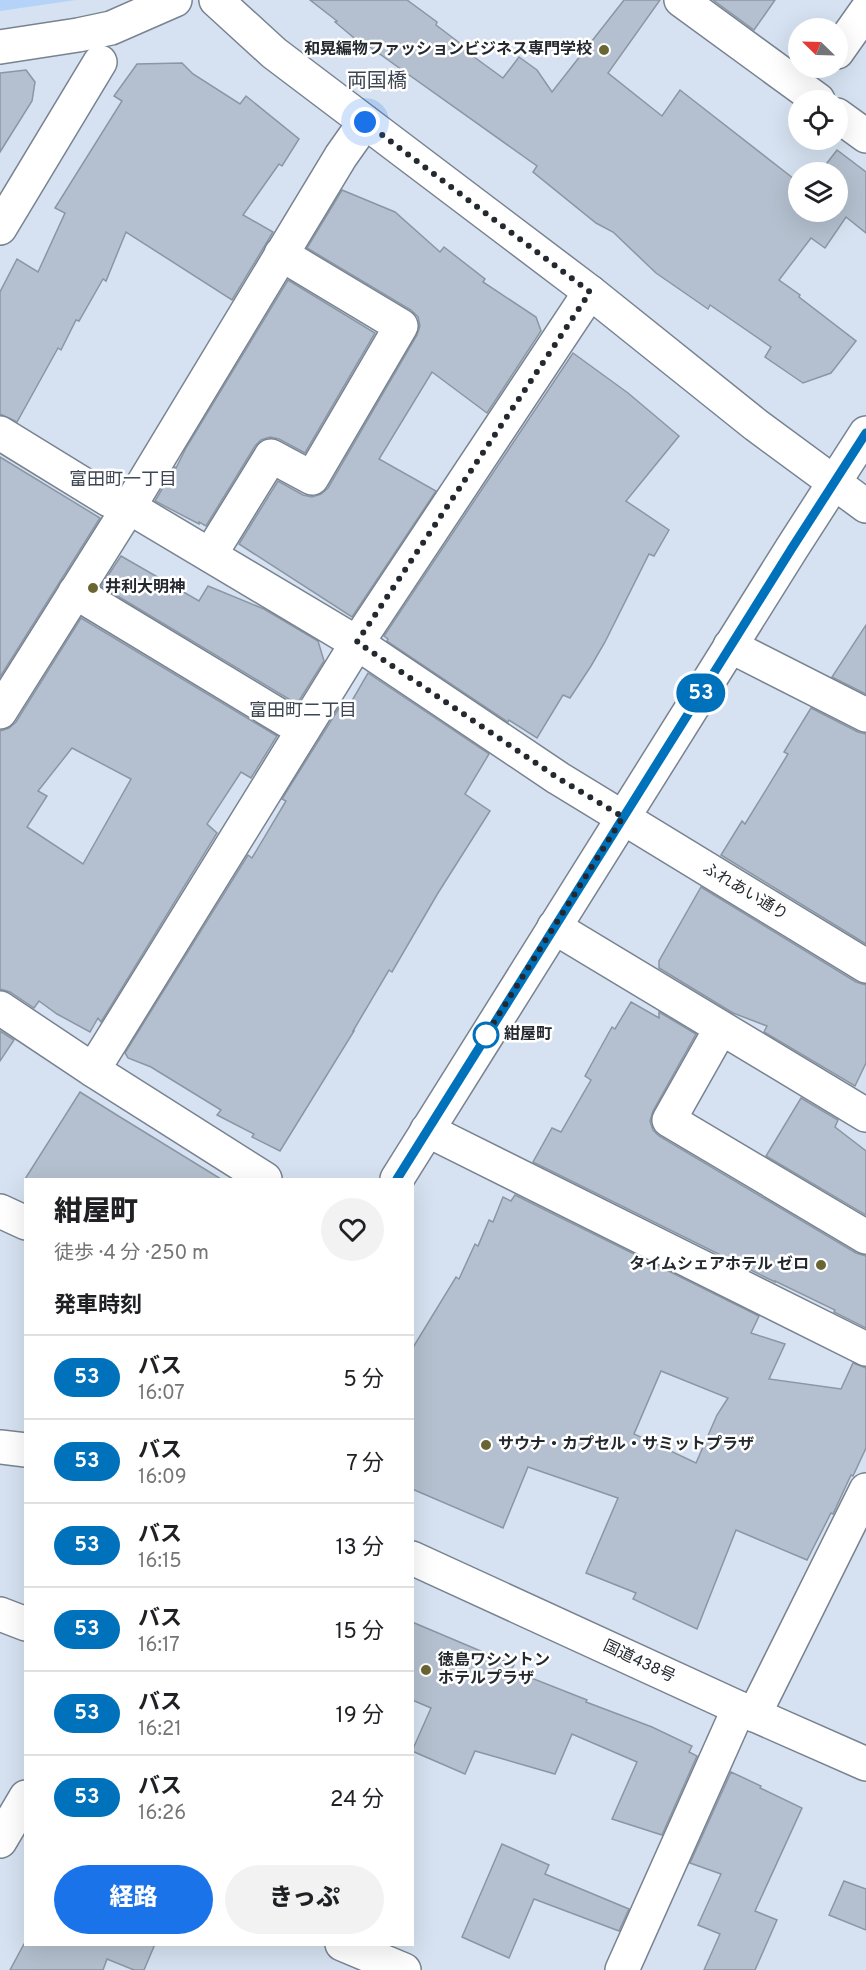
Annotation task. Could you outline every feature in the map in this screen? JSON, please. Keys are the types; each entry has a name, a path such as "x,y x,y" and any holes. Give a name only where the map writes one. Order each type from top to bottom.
{"main road":[{"path":"0,47 111,28 175,0"},
{"path":"216,0 274,53 590,292 756,425 866,506"},
{"path":"681,0 817,87"},
{"path":"848,36 866,11"},
{"path":"0,228 100,62"},
{"path":"0,712 129,507 341,156 365,122"},
{"path":"848,123 866,136"},
{"path":"210,555 271,456 312,478 401,326 281,254"},
{"path":"93,1070 357,642 590,292"},
{"name":"ふれあい通り","path":"0,433 109,500 129,507 357,642 558,778 866,966"},
{"path":"398,1178 866,433"},
{"path":"75,592 303,730"},
{"path":"730,646 866,715"},
{"path":"554,927 866,1115"},
{"path":"0,1008 263,1178"},
{"path":"721,1028 669,1120 866,1237"},
{"path":"427,1130 866,1348"},
{"path":"0,1211 24,1222"},
{"path":"0,1447 24,1450"},
{"path":"622,1970 746,1711 866,1490"},
{"name":"国道438号","path":"414,1559 866,1764"},
{"path":"0,1614 24,1623"},
{"path":"0,1841 17,1805"},
{"path":"347,1946 404,1970"}],"shaded area":[{"path":"0,0 76,0 0,11"}],"building":[{"path":"310,0 407,0 437,22 436,25 461,44 459,46 503,78 519,57 537,70 552,92 624,0 660,0 608,73 662,116 680,90 788,174 788,222 843,222 825,248 811,238 779,280 856,341 831,373 803,383 765,357 771,347 710,305 708,309 656,273 613,232 596,223 533,172 537,166 360,40 359,42 335,22 337,21"},
{"path":"713,0 775,0 754,30"},
{"path":"182,63 193,74 240,104 246,96 299,139 282,166 279,164 243,215 273,232 232,300 126,232 106,281 103,279 79,321 76,320 61,350 58,348 17,422 0,414 0,292 17,259 38,272 65,213 55,208 122,101 114,96 137,64"},
{"path":"26,70 35,82 32,101 0,152 0,73"},
{"path":"837,150 866,172 866,233 848,219 848,162 828,162"},
{"path":"342,190 395,212 440,252 444,247 485,279 483,282 536,317 541,331 487,413 432,372 379,459 436,491 352,617 239,544 278,481 303,495 312,497 328,488 417,335 420,326 418,317 411,310 307,248"},
{"path":"288,280 375,333 305,453 279,439 270,437 261,440 255,446 206,526 199,522 199,524 155,501"},
{"path":"573,353 628,393 679,436 626,501 669,530 654,556 649,554 591,666 570,698 563,695 537,738 509,720 508,722 387,641 388,639 384,636"},
{"path":"0,457 100,518 0,677"},
{"path":"121,556 199,601 208,586 264,609 318,641 324,661 297,704 101,586"},
{"path":"81,618 277,736 251,778 241,772 207,824 217,833 101,1022 98,1018 90,1032 39,1001 34,1008 10,992 0,989 0,731 16,722","holes":["72,748 131,779 83,864 27,827 47,796 38,791"]},
{"path":"866,625 866,694 832,677"},
{"path":"368,673 489,754 465,794 490,811 392,972 389,970 280,1151 252,1137 254,1134 217,1115 221,1110 151,1067 128,1058 125,1053 248,855 252,858 286,801 282,799 339,708 342,718"},
{"path":"811,708 866,734 866,944 721,855 742,821 745,824 788,754 784,752"},
{"path":"701,887 856,982 866,985 866,1063 855,1086 764,1032 767,1026 733,1013 659,968 659,961"},
{"path":"631,1002 659,1018 659,1012 696,1034 653,1111 650,1121 653,1130 659,1136 856,1253 866,1256 866,1328 834,1312 835,1310 533,1162 552,1128 561,1132 591,1080 585,1076 612,1027 615,1029"},
{"path":"0,1031 14,1040 0,1061"},
{"path":"80,1092 219,1178 26,1178"},
{"path":"801,1098 838,1120 835,1127 866,1151 866,1215 766,1156"},
{"path":"515,1195 759,1316 751,1333 785,1344 769,1379 841,1389 853,1363 866,1368 866,1448 807,1560 736,1530 697,1629 633,1599 636,1593 586,1573 618,1498 528,1467 503,1528 414,1490 414,1346 456,1277 459,1279 475,1244 478,1246 489,1220 493,1222 503,1197 511,1201","holes":["661,1371 728,1398 717,1415 696,1463 634,1434"]},
{"path":"414,1623 514,1665 511,1670 652,1727 692,1746 689,1752 697,1756 662,1835 612,1819 637,1762 572,1734 555,1774 475,1751 465,1774 414,1752 414,1746 431,1708 414,1701"},
{"path":"731,1772 802,1808 755,1911 777,1920 755,1970 704,1970 720,1934 698,1925 721,1874 690,1863"},
{"path":"502,1844 549,1865 545,1874 629,1909 619,1931 534,1899 509,1958 462,1937"},
{"path":"844,1881 866,1889 866,1930 829,1915"},
{"path":"24,1944 24,1946 154,1946 144,1970 134,1970 107,1959 103,1970 10,1970"}],"bus line":[{"name":"53","path":"398,1178 866,433"}],"place":[{"name":"和晃編物ファッションビジネス専門学校","path":"604,50"},
{"name":"井利大明神","path":"93,588"},
{"name":"紺屋町","path":"486,1035"},
{"name":"タイムシェアホテル ゼロ","path":"821,1265"},
{"name":"サウナ・カプセル・サミットプラザ","path":"486,1445"},
{"name":"徳島ワシントン ホテルプラザ","path":"426,1670"}],"district":[{"name":"両国橋","path":"377,82"},
{"name":"富田町一丁目","path":"123,480"},
{"name":"富田町二丁目","path":"303,711"}],"route":[{"path":"365,122 590,292 357,642 558,778 623,817 486,1035"}]}
